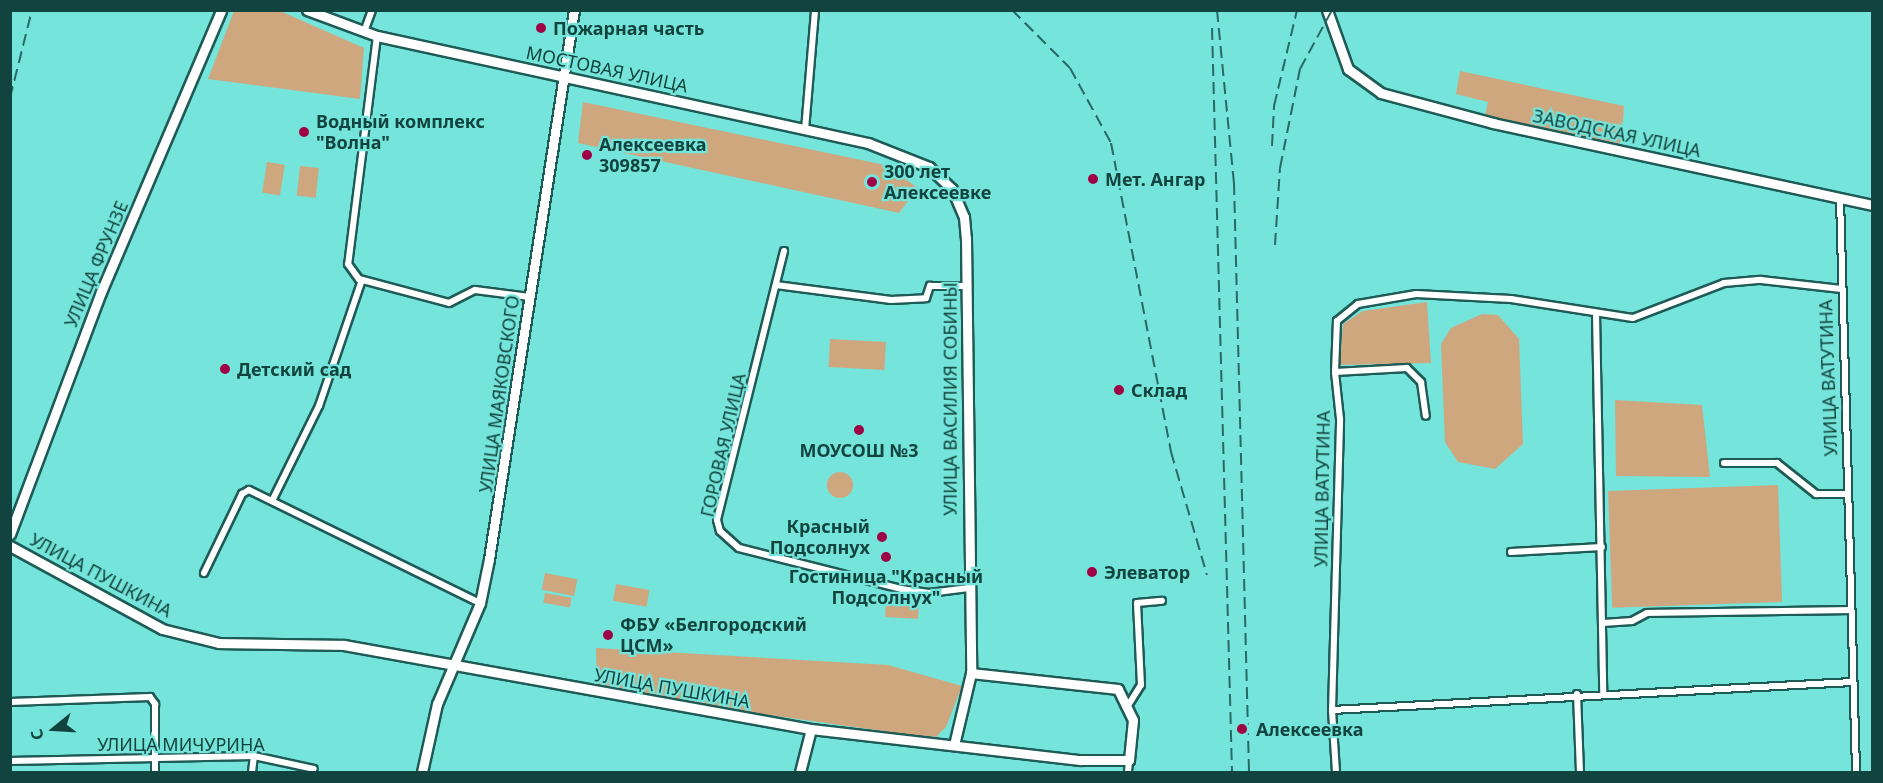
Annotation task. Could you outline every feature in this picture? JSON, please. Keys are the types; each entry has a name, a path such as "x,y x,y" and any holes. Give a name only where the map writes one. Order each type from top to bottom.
{"street":[{"name":"УЛИЦА ФРУНЗЕ","path":"10,534 101,292 221,10"},
{"name":"МОСТОВАЯ УЛИЦА","path":"307,10 377,36 805,130 903,154"},
{"path":"364,32 372,10"},
{"name":"УЛИЦА МАЯКОВСКОГО","path":"422,772 432,720 480,603 574,10"},
{"path":"805,130 815,10"},
{"name":"ЗАВОДСКАЯ УЛИЦА","path":"1327,10 1343,59 1358,81 1381,93 1455,114 1872,205"},
{"path":"377,36 346,248 348,264 362,280 449,303 475,290 530,297"},
{"name":"УЛИЦА ВАСИЛИЯ СОБИНЫ","path":"903,154 929,167 959,200 964,217 971,673 954,745"},
{"path":"1840,198 1840,289"},
{"name":"ГОРОВАЯ УЛИЦА","path":"784,251 717,520 720,531 739,548 901,589 928,593 969,588"},
{"name":"УЛИЦА ВАТУТИНА","path":"1336,772 1332,710 1340,419 1335,372 1337,321 1358,304 1416,294 1510,299 1633,318 1724,284 1761,279 1840,289 1856,772"},
{"path":"273,499 319,406 362,280"},
{"path":"776,285 891,300 926,298 930,286 942,284 966,286"},
{"path":"1596,314 1603,694"},
{"path":"1335,372 1407,368 1420,382 1426,416"},
{"path":"1724,463 1777,463 1816,494 1847,494"},
{"path":"204,573 242,494 249,490 273,499 480,603"},
{"name":"УЛИЦА ПУШКИНА","path":"10,546 145,621 192,637 344,645 811,729 1080,760 1129,760"},
{"path":"1511,552 1602,548"},
{"path":"1129,704 1141,685 1137,603 1162,601"},
{"path":"1603,623 1632,621 1647,613 1850,610"},
{"path":"971,673 1118,689 1129,704 1134,726 1128,772"},
{"path":"1332,710 1577,694 1853,682"},
{"path":"1577,694 1580,772"},
{"path":"10,702 150,697 155,704 155,772"},
{"path":"800,772 811,729"},
{"path":"252,772 254,756"},
{"name":"УЛИЦА МИЧУРИНА","path":"10,761 254,756 314,770"}],"shaded area":[{"path":"234,11 280,11 364,48 360,99 208,79"},
{"path":"1460,71 1624,106 1622,140 1616,146 1485,116 1488,102 1456,94"},
{"path":"583,102 885,165 918,188 899,213 578,143"},
{"path":"267,162 285,165 280,195 262,193"},
{"path":"300,166 319,168 316,198 297,196"},
{"path":"1427,302 1431,363 1340,365 1343,324 1363,311"},
{"path":"1482,314 1498,315 1519,339 1523,444 1495,469 1458,462 1445,442 1441,344 1451,328"},
{"path":"830,339 886,342 884,370 829,367"},
{"path":"1615,400 1702,405 1710,477 1616,476"},
{"path":"840,472 849,476 853,485 849,494 840,498 831,494 827,485 831,476"},
{"path":"1778,485 1782,602 1612,608 1608,491"},
{"path":"545,573 577,579 574,596 542,590"},
{"path":"616,584 649,590 647,607 613,601"},
{"path":"545,593 572,598 570,608 543,603"},
{"path":"886,600 919,602 918,619 885,617"},
{"path":"596,648 888,665 962,686 946,727 936,737 911,735 597,691"}],"railway":[{"path":"10,98 32,10"},
{"path":"1012,10 1070,68 1111,143 1171,452 1207,575"},
{"path":"1217,10 1234,183 1249,772"},
{"path":"1272,146 1274,106 1297,10"},
{"path":"1275,245 1280,168 1300,69 1332,10"},
{"path":"1212,28 1232,772"}],"place":[{"name":"Пожарная часть","path":"541,28"},
{"name":"Водный комплекс \"Волна\"","path":"304,132"},
{"name":"Алексеевка 309857","path":"587,155"},
{"name":"Мет. Ангар","path":"1093,179"},
{"name":"300 лет Алексеевке","path":"872,182"},
{"name":"Детский сад","path":"225,369"},
{"name":"Склад","path":"1119,390"},
{"name":"МОУСОШ №3","path":"859,430"},
{"name":"Красный Подсолнух","path":"882,537"},
{"name":"Гостиница \"Красный Подсолнух\"","path":"886,557"},
{"name":"Элеватор","path":"1092,572"},
{"name":"ФБУ «Белгородский ЦСМ»","path":"608,635"},
{"name":"Алексеевка","path":"1242,729"}]}
